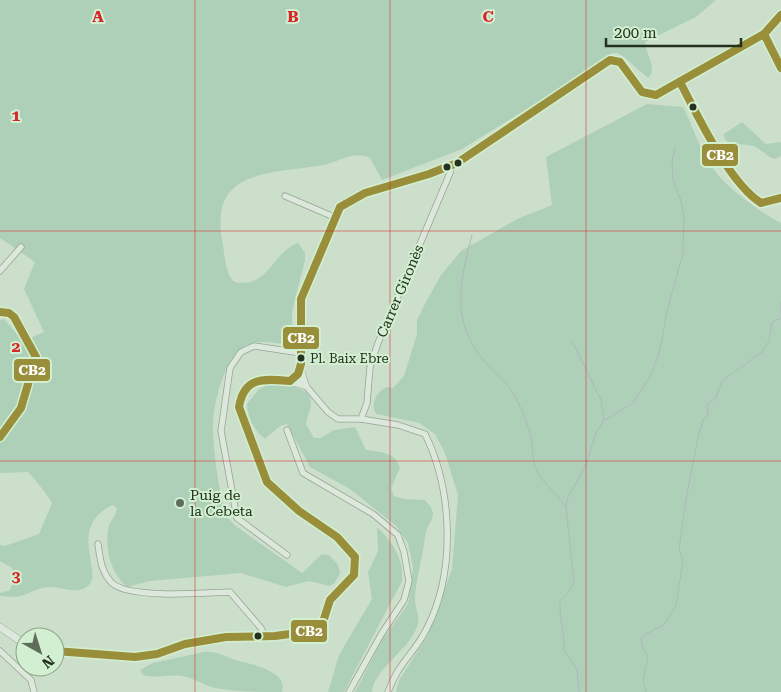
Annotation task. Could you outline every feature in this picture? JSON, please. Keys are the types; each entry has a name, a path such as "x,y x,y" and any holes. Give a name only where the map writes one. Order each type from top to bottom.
{"street":[{"path":"388,692 399,667 426,631 436,604 444,571 448,518 435,458 425,434 415,429 361,419 338,419 328,412 305,385 300,368 301,300 334,217 340,208 350,200 451,166 607,62 615,60 620,62 640,89 648,95 658,94 764,34 781,15"},
{"path":"764,34 781,68"},
{"path":"680,82 710,136 749,197 756,202 764,203 781,198"},
{"name":"Carrer Gironès","path":"361,419 367,403 370,367 378,343 450,173 451,166"},
{"path":"285,196 334,217"},
{"path":"0,271 21,247"},
{"path":"0,312 6,312 15,318 34,348 36,357 21,408 0,437"},
{"path":"287,555 237,518 221,431 230,368 241,352 254,346 300,353"},
{"path":"290,381 296,377 300,368"},
{"path":"65,652 128,658 157,654 194,642 245,635 265,636 306,632 320,626 325,619 330,600 351,580 356,566 353,554 342,541 299,511 267,482 239,407 241,395 252,383 262,379 290,381 305,385"},
{"path":"286,430 303,473 373,514 398,535 404,552 409,581 404,600 382,633 349,692"},
{"path":"98,544 102,570 113,584 133,592 230,592 261,628 265,636"},
{"path":"0,627 15,637"},
{"path":"0,651 31,680 34,692"}],"green space":[{"path":"0,0 716,0 696,17 645,42 652,66 651,75 648,78 624,57 618,53 612,53 591,69 462,149 382,180 370,158 358,155 323,165 284,170 249,179 235,187 226,199 221,216 222,239 227,267 234,282 246,283 255,280 263,275 282,254 298,243 305,253 305,260 292,311 292,345 263,342 246,345 231,360 221,383 217,396 213,429 214,449 224,510 227,517 237,527 302,573 322,554 329,555 338,565 340,573 334,584 329,586 309,581 286,587 241,573 150,581 127,587 117,575 108,554 108,530 117,508 112,505 99,514 91,525 89,548 92,579 89,585 80,590 48,587 15,597 0,596 0,593 10,590 14,580 12,568 0,561 0,545 5,546 39,534 52,503 28,472 0,473 0,320 4,319 23,341 44,332 24,289 35,262 0,238"},
{"path":"647,104 683,107 704,153 718,175 744,198 781,223 781,692 396,692 399,680 427,637 452,569 458,495 445,453 435,434 419,423 377,414 374,410 376,396 387,387 393,388 404,376 417,334 417,320 441,275 461,251 517,219 552,205 546,157"},
{"path":"742,122 766,144 781,142 781,156 775,159 753,146 735,144 725,140 724,134"},
{"path":"270,384 296,387 307,393 311,405 306,424 314,438 320,438 334,430 355,427 366,450 386,453 395,458 400,468 391,488 394,496 404,499 425,500 432,511 433,515 426,531 416,585 415,601 419,620 417,627 407,644 379,675 372,692 355,692 382,640 408,604 413,568 408,543 396,526 350,489 310,467 287,424 280,426 265,439 258,432 250,419 247,404 259,389"},
{"path":"377,527 396,551 401,565 402,581 344,692 328,692 339,655 372,599 368,572 378,551"},
{"path":"204,652 216,653 274,673 283,684 282,692 248,692 215,688 182,676 153,677 143,675 140,670 153,663"}],"waterway":[{"path":"605,420 633,403 652,373 660,350 667,311 683,253 684,216 681,201 673,180 672,162 675,147"},
{"path":"472,235 464,269 461,300 462,316 466,331 473,346 484,361 516,398 530,432 535,467 541,478 565,506"},
{"path":"781,303 781,314"},
{"path":"646,692 643,679 648,657 641,638 664,625 676,606 683,560 679,549 686,499 699,433 704,418 708,415 707,404 716,398 722,381 762,352 769,341 772,322 781,318"},
{"path":"572,341 601,400 604,420 596,433 586,465 567,499 566,508 574,581 568,593 560,601 560,613 564,650 577,670 579,692"}],"transit line":[{"name":"CB2","path":"65,652 135,657 157,654 185,644 226,637 275,636 313,631 323,622 330,600 354,575 355,557 337,537 299,511 267,482 239,407 245,390 250,385 264,380 290,381 298,374 301,364 301,299 340,207 365,193 429,174 457,163 610,60 620,62 642,92 656,95 764,34 781,15"},
{"name":"CB2","path":"764,34 781,68"},
{"name":"CB2","path":"680,82 715,148 737,180 761,203 781,198"},
{"name":"CB2","path":"0,312 9,313 14,317 36,357 21,408 0,437"}],"place":[{"name":"Pl. Baix Ebre","path":"301,358"},
{"name":"Puig de la Cebeta","path":"180,503"}]}
